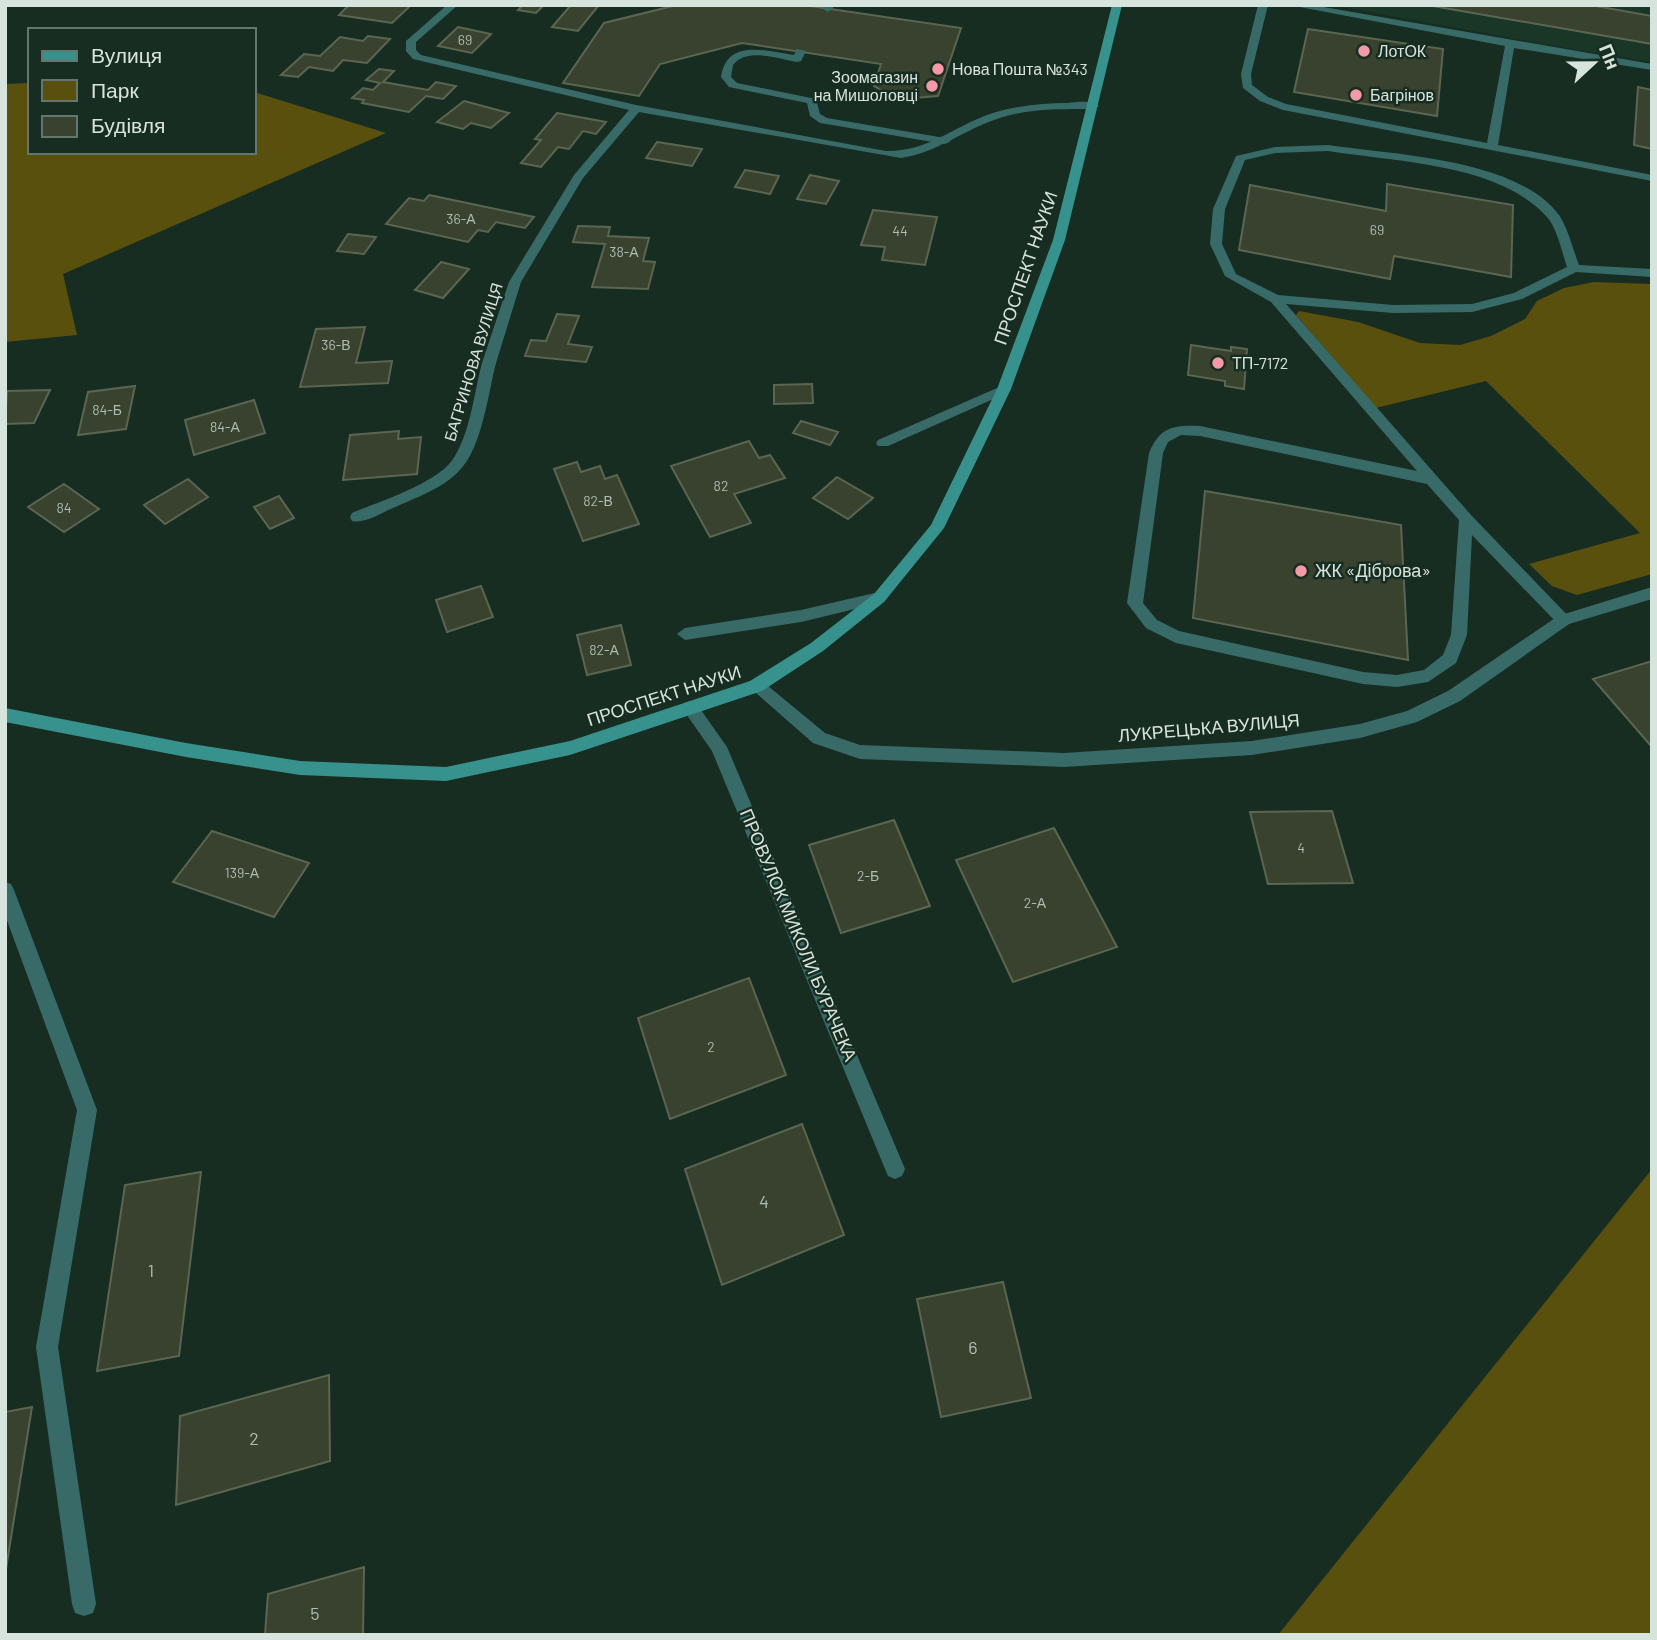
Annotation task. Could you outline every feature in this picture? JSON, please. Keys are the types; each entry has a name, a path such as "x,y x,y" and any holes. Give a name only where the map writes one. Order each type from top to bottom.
{"main road":[{"name":"ПРОСПЕКТ НАУКИ","path":"5,715 186,750 300,768 446,775 570,748 756,686 817,647 879,598 937,528 1004,389 1059,240 1117,5"}],"street":[{"path":"453,5 411,41 411,51 417,57 636,108 897,156 926,152 989,118 1012,112 1062,105 1094,106"},
{"path":"1263,5 1246,74 1247,86 1264,99 1283,107 1652,178"},
{"path":"1294,5 1652,67"},
{"path":"1492,148 1510,44"},
{"path":"801,51 797,59 747,52 735,55 727,64 726,76 733,85 812,101 815,116 824,121 945,141"},
{"name":"БАГРИНОВА ВУЛИЦЯ","path":"357,517 443,477 457,466 466,450 489,363 515,282 578,177 636,108"},
{"path":"1564,620 1429,479 1275,299 1231,276 1216,244 1219,209 1240,158 1275,150 1328,148 1480,171 1526,192 1554,217 1574,268"},
{"path":"1275,299 1393,309 1472,308 1518,296 1574,268 1652,274"},
{"path":"883,443 1004,389"},
{"path":"1429,479 1209,433 1180,430 1162,439 1156,453 1135,603 1141,616 1157,629 1176,637 1363,678 1397,681 1428,676 1450,659 1459,635 1466,519"},
{"name":"ЛУКРЕЦЬКА ВУЛИЦЯ","path":"756,686 819,738 860,752 1064,760 1252,748 1360,731 1411,717 1454,696 1564,620 1652,593"},
{"path":"685,634 801,616 879,598"},
{"name":"ПРОВУЛОК МИКОЛИ БУРАЧЕКА","path":"690,708 719,747 895,1169"},
{"path":"5,890 87,1110 47,1347 84,1604"}],"shaded area":[{"path":"1330,5 1652,5 1652,62 1606,55"}],"green space":[{"path":"28,83 28,154 256,154 256,93 386,133 63,274 77,335 5,342 5,84"},
{"path":"1594,282 1652,284 1652,574 1577,595 1552,586 1529,564 1640,533 1486,381 1376,408 1296,315 1299,311 1358,322 1420,343 1460,345 1491,336 1525,319 1537,301 1564,288"},
{"path":"1652,1169 1652,1635 1278,1635"}],"building":[{"path":"349,5 411,5 392,23 339,15"},
{"path":"523,5 544,5 536,13 518,10"},
{"path":"571,5 599,5 578,31 552,27"},
{"path":"677,5 803,5 961,28 938,96 914,98 890,95 874,86 881,64 742,43 660,64 639,96 563,83 604,23"},
{"path":"1427,5 1590,5 1652,16 1652,44"},
{"path":"458,27 491,34 472,53 438,46"},
{"path":"1308,29 1443,49 1437,116 1294,92"},
{"path":"368,36 390,39 367,63 343,60 333,71 309,67 298,77 281,75 304,54 320,56 340,37 363,41"},
{"path":"379,69 394,71 383,82 428,90 436,82 456,86 443,99 426,96 409,112 362,103 364,100 352,98 363,88 373,90 380,83 366,80"},
{"path":"1638,87 1652,90 1652,149 1634,145"},
{"path":"464,101 509,113 491,128 471,123 463,129 437,122"},
{"path":"557,113 606,122 596,134 583,131 569,149 558,147 541,167 521,163 541,140 535,139"},
{"path":"657,142 702,149 692,166 646,158"},
{"path":"745,170 779,176 770,194 735,187"},
{"path":"810,175 839,181 826,204 797,199"},
{"path":"1387,184 1513,205 1511,277 1394,256 1390,279 1239,250 1250,185 1386,211"},
{"path":"429,195 534,217 525,228 496,222 488,232 478,230 468,242 386,224 409,198 424,201"},
{"path":"873,210 937,217 925,265 882,260 885,247 861,245"},
{"path":"578,226 610,227 608,236 649,238 643,261 655,262 648,289 592,287 605,244 573,242"},
{"path":"348,234 376,237 364,254 337,251"},
{"path":"441,262 469,269 443,298 415,290"},
{"path":"557,314 579,316 568,344 592,347 586,362 525,356 531,340 546,341"},
{"path":"365,327 356,363 392,361 388,383 300,387 316,329"},
{"name":"ТП-7172","path":"1191,345 1231,351 1231,347 1247,349 1244,389 1225,386 1225,381 1188,375"},
{"path":"812,384 813,403 774,404 774,385"},
{"path":"135,386 126,429 78,435 88,392"},
{"path":"50,390 34,423 5,424 7,391"},
{"path":"254,400 265,433 194,455 185,420"},
{"path":"801,421 838,432 830,445 793,433"},
{"path":"399,431 398,439 421,437 417,474 343,480 350,435"},
{"path":"749,441 759,458 770,455 785,478 734,494 751,523 710,537 671,466"},
{"path":"577,462 581,472 600,466 605,479 617,475 639,524 583,541 554,469"},
{"path":"837,477 873,498 848,519 813,498"},
{"path":"188,479 208,497 165,524 144,505"},
{"path":"64,484 99,509 64,532 28,507"},
{"name":"ЖК «Діброва»","path":"1205,491 1401,525 1408,660 1193,618"},
{"path":"279,496 294,518 270,529 254,507"},
{"path":"481,586 493,617 447,632 436,600"},
{"path":"621,625 631,665 587,675 577,635"},
{"path":"1652,661 1652,747 1593,679"},
{"path":"1332,811 1353,883 1268,884 1250,812"},
{"path":"894,820 930,906 841,933 809,845"},
{"path":"1054,828 1117,947 1013,982 956,860"},
{"path":"212,831 309,863 274,917 173,882"},
{"path":"749,978 786,1075 670,1119 638,1018"},
{"path":"802,1124 844,1235 722,1285 685,1169"},
{"path":"201,1172 179,1356 97,1371 125,1185"},
{"path":"1003,1282 1031,1398 941,1417 917,1299"},
{"path":"329,1375 330,1461 176,1505 180,1416"},
{"path":"32,1407 5,1575 5,1412"},
{"path":"364,1567 363,1635 265,1635 268,1594"}],"place":[{"name":"ЛотОК","path":"1364,51"},
{"name":"Нова Пошта №343","path":"938,69"},
{"name":"Зоомагазин на Мишоловці","path":"932,86"},
{"name":"Багрінов","path":"1356,95"},
{"name":"ТП-7172","path":"1218,363"},
{"name":"ЖК «Діброва»","path":"1301,571"}]}
